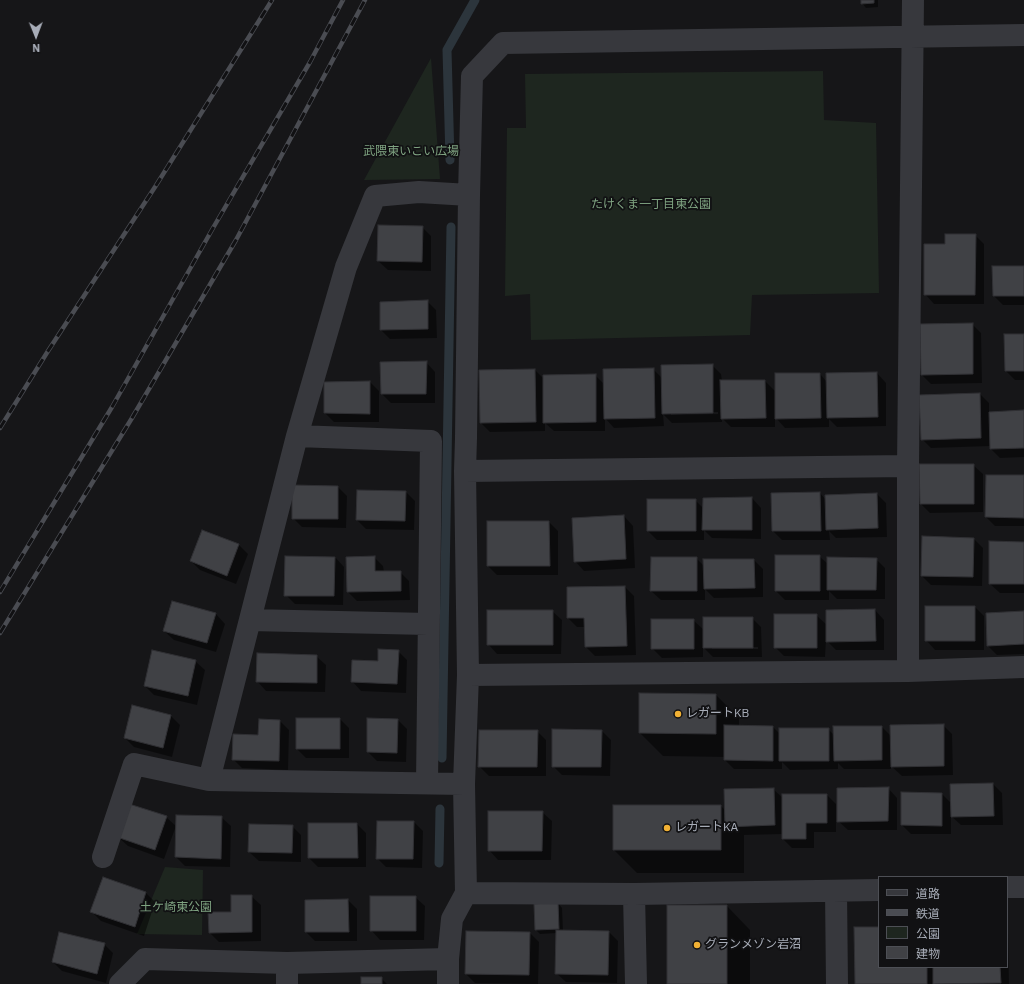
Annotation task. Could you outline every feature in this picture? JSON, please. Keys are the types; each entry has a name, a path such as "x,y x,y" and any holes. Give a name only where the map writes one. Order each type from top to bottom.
{"street":[{"path":"908,671 908,466 913,0"},
{"path":"448,984 448,959 452,919 466,892 464,784 468,675 465,471 472,76 503,43 1024,35"},
{"path":"209,780 297,436 346,267 375,196 419,192 469,195"},
{"path":"297,436 430,441 427,783"},
{"path":"465,471 908,466"},
{"path":"250,620 428,624"},
{"path":"468,675 908,671 1024,667"},
{"path":"103,857 134,764 209,780 464,784"},
{"path":"1008,887 1024,887"},
{"path":"466,892 634,894 878,890"},
{"path":"836,891 837,984"},
{"path":"634,894 636,984"},
{"path":"120,984 145,959 287,963 448,959"},
{"path":"287,963 287,984"}],"green space":[{"name":"武隈東いこい広場","path":"431,58 440,179 364,180"},
{"name":"たけくま一丁目東公園","path":"823,71 824,120 876,123 879,293 752,295 750,335 531,340 530,294 505,296 507,128 526,128 525,74"},
{"name":"土ケ崎東公園","path":"165,867 203,870 202,935 137,934"}],"building":[{"path":"861,0 874,0 874,3 861,4"},
{"path":"378,225 423,226 422,262 377,261"},
{"path":"945,234 976,234 975,295 924,295 924,244 945,244"},
{"path":"992,266 1024,266 1024,296 993,296"},
{"path":"428,300 428,329 380,330 380,302"},
{"path":"973,323 973,374 921,375 920,324"},
{"path":"1004,334 1024,334 1024,371 1005,371"},
{"path":"427,361 426,394 381,394 380,362"},
{"path":"713,364 713,413 662,414 661,365"},
{"path":"654,368 655,418 604,419 603,369"},
{"path":"535,369 536,422 480,423 479,370"},
{"path":"877,372 878,417 827,418 826,373"},
{"path":"775,373 820,373 821,418 775,419"},
{"path":"596,374 596,422 543,423 543,375"},
{"path":"720,380 765,380 766,418 721,419"},
{"path":"370,381 370,414 324,413 324,382"},
{"path":"980,393 981,438 921,440 919,395"},
{"path":"1024,410 1024,448 990,449 989,412"},
{"path":"919,464 974,464 974,504 920,504"},
{"path":"986,475 1024,475 1024,518 985,517"},
{"path":"292,485 338,486 338,519 292,519"},
{"path":"357,490 406,491 405,521 356,520"},
{"path":"820,492 821,531 772,531 771,493"},
{"path":"877,493 878,528 826,530 825,495"},
{"path":"752,497 752,530 702,530 703,498"},
{"path":"647,499 696,499 696,531 647,531"},
{"path":"624,515 626,559 574,562 572,518"},
{"path":"487,521 549,521 550,566 487,566"},
{"path":"202,530 239,544 227,576 190,561"},
{"path":"922,536 974,538 973,577 921,576"},
{"path":"989,541 1024,542 1024,584 989,584"},
{"path":"775,555 820,555 820,591 775,591"},
{"path":"285,556 335,557 334,596 284,596"},
{"path":"375,556 375,571 401,571 401,591 347,592 346,557"},
{"path":"651,557 697,557 697,591 650,591"},
{"path":"827,557 877,558 876,590 827,590"},
{"path":"703,559 754,559 755,588 704,589"},
{"path":"625,586 627,646 585,647 584,618 567,618 567,587"},
{"path":"172,601 216,613 207,643 163,631"},
{"path":"925,606 975,606 975,641 925,641"},
{"path":"875,609 876,641 826,642 826,610"},
{"path":"487,610 553,610 553,645 487,645"},
{"path":"1024,611 1024,644 987,646 986,613"},
{"path":"774,614 817,614 817,648 774,648"},
{"path":"703,617 753,617 753,648 703,648"},
{"path":"651,619 694,619 694,649 651,649"},
{"path":"378,649 399,650 397,684 351,682 352,660 378,661"},
{"path":"152,650 196,660 188,696 144,686"},
{"path":"257,653 317,655 317,683 256,682"},
{"name":"レガートKB","path":"639,693 716,694 716,734 639,733"},
{"path":"132,705 171,715 163,748 124,738"},
{"path":"296,718 340,718 340,749 296,749"},
{"path":"367,718 398,719 397,753 367,752"},
{"path":"259,719 280,720 279,761 232,760 233,734 258,735"},
{"path":"944,724 944,766 891,767 890,725"},
{"path":"724,725 773,726 773,761 724,760"},
{"path":"833,726 882,726 882,760 834,761"},
{"path":"779,728 829,728 829,761 779,761"},
{"path":"552,729 602,730 601,767 552,767"},
{"path":"479,730 538,730 537,767 478,767"},
{"path":"993,783 994,816 951,817 950,784"},
{"path":"889,787 888,821 837,822 837,788"},
{"path":"774,788 775,825 725,827 724,789"},
{"path":"901,792 942,793 942,826 901,825"},
{"path":"782,794 827,794 827,823 806,823 806,839 782,839"},
{"path":"129,804 167,816 155,850 117,837"},
{"name":"レガートKA","path":"613,805 721,805 721,850 613,850"},
{"path":"488,811 543,811 542,851 488,851"},
{"path":"176,815 222,816 221,859 175,857"},
{"path":"377,821 414,821 413,859 376,859"},
{"path":"308,823 357,823 358,858 308,858"},
{"path":"249,824 293,825 292,853 248,852"},
{"path":"103,877 146,892 135,927 90,912"},
{"path":"231,895 252,895 252,932 209,933 208,912 231,912"},
{"path":"370,896 416,896 416,931 370,931"},
{"path":"348,899 349,932 305,932 305,900"},
{"path":"558,902 559,929 535,930 534,904"},
{"name":"グランメゾン岩沼","path":"667,905 727,905 727,984 667,984"},
{"path":"854,927 878,927 878,968 927,968 927,984 855,984"},
{"path":"556,930 609,931 608,975 555,974"},
{"path":"466,931 530,932 529,975 465,974"},
{"path":"59,932 105,943 97,974 52,962"},
{"path":"933,968 1000,968 1001,983 933,984"},
{"path":"361,977 382,977 382,984 361,984"}],"waterway":[{"path":"450,160 447,50 475,0"},
{"path":"442,758 451,227"},
{"path":"439,863 440,809"}],"railway":[{"path":"0,428 48,351 155,187 272,0"},
{"path":"0,592 112,407 213,228 310,62 343,0"},
{"path":"0,633 132,418 236,240 365,0"}],"place":[{"name":"レガートKB","path":"678,714"},
{"name":"レガートKA","path":"667,828"},
{"name":"グランメゾン岩沼","path":"697,945"}]}
